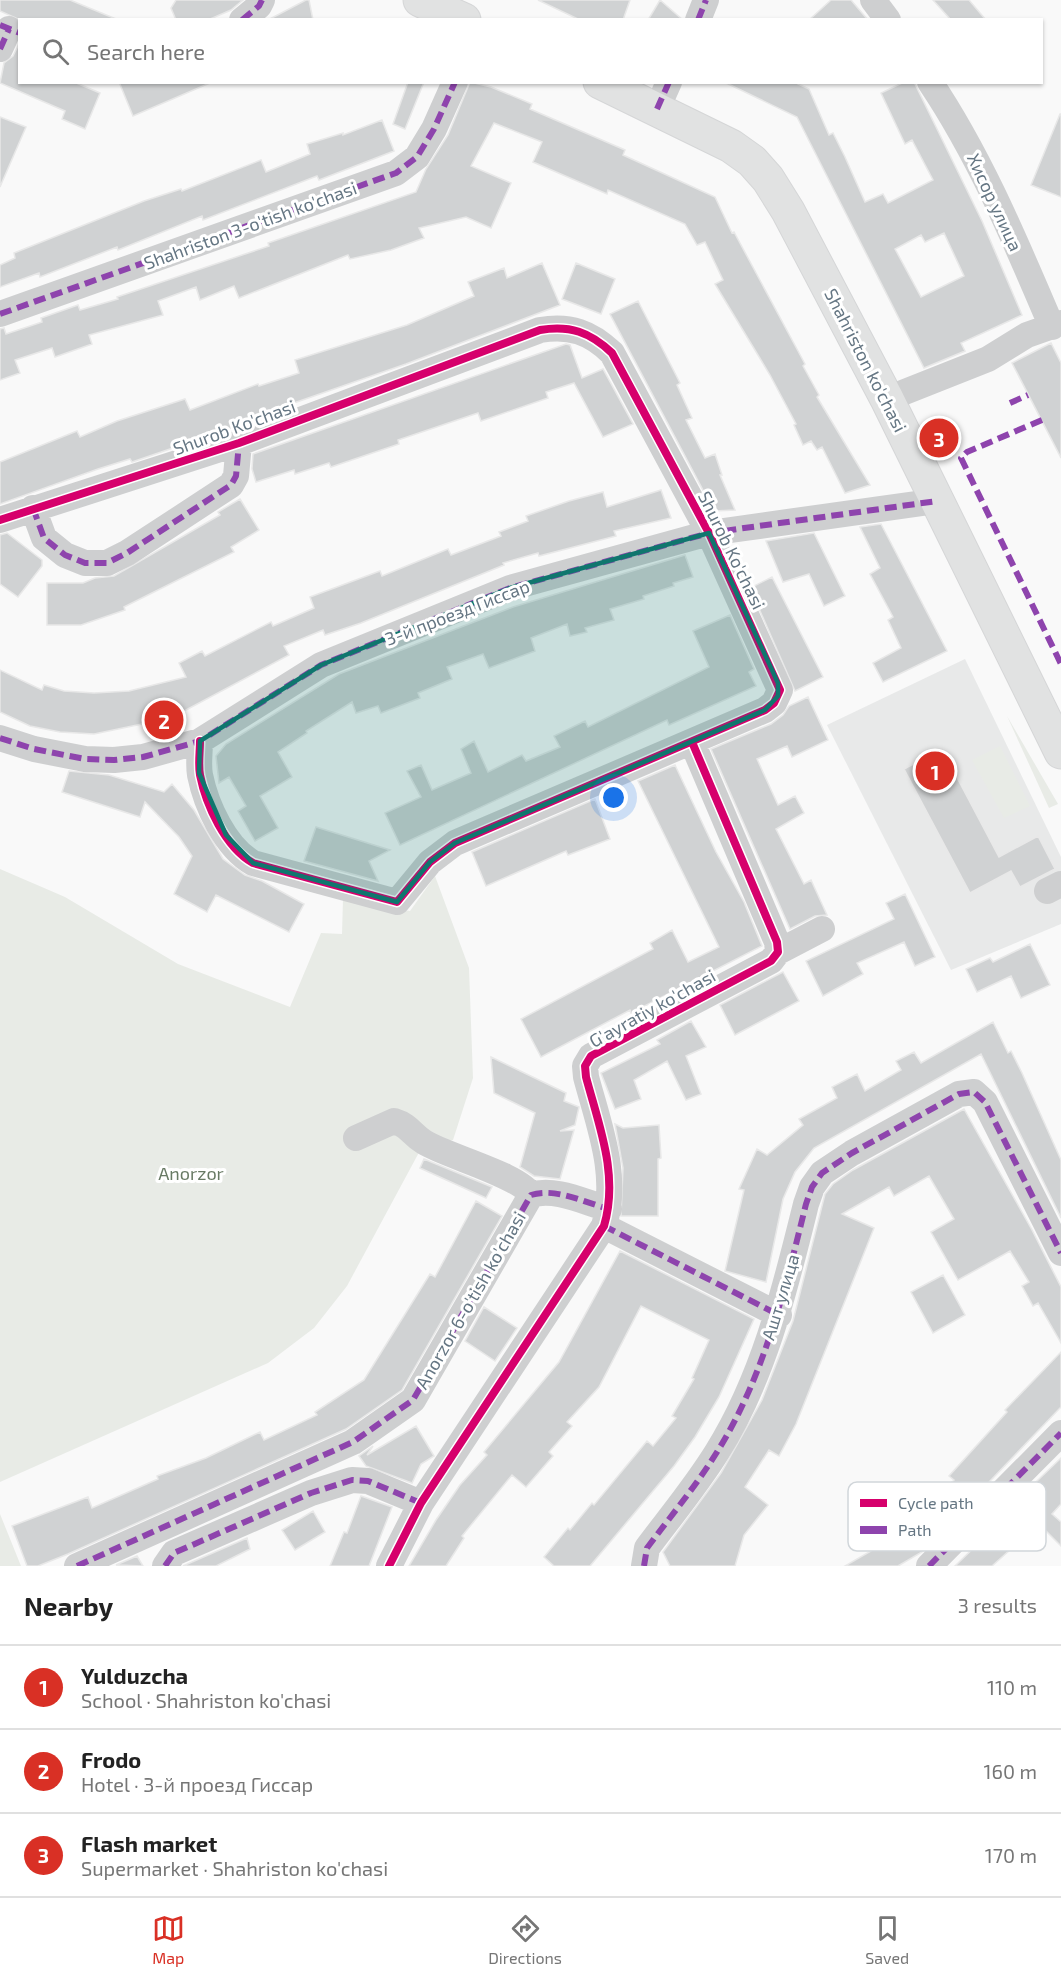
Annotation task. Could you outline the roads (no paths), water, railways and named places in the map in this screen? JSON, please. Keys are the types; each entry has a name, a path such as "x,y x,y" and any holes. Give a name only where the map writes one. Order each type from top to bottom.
{"main road":[{"path":"420,0 460,18"},
{"name":"Shahriston ko'chasi","path":"609,84 663,96 752,161 768,179 788,211 887,399 1061,752"}],"street":[{"path":"244,18 259,6 262,0"},
{"path":"699,18 706,0"},
{"path":"873,0 886,18"},
{"name":"Shahriston 3-o'tish ko'chasi","path":"0,314 396,172 417,157 434,129 454,84"},
{"name":"Хисор улица","path":"887,399 988,359 1027,335 1056,325 997,200 955,120 931,84"},
{"name":"Shurob Ko'chasi","path":"0,520 239,443 540,330 559,327 581,330 598,339 612,353 709,533 780,690 774,703 765,710 455,843 430,862 397,902 253,863 244,858 226,835 210,805 200,773 200,741"},
{"path":"33,508 44,538 65,555 85,563 106,563 127,553 231,485 237,476 239,443"},
{"name":"3-й проезд Гиссар","path":"0,738 64,755 114,760 143,757 200,741 331,661 510,588 709,533 937,501"},
{"path":"692,742 777,942 778,952"},
{"name":"G'ayratiy ko'chasi","path":"606,1218 607,1152 586,1077 585,1066 591,1056 771,961 778,952 822,929"},
{"name":"Ашт улица","path":"644,1566 647,1548 717,1452 742,1406 779,1315 806,1204 812,1187 822,1173 852,1153 959,1094 974,1092 985,1102 1060,1248"},
{"path":"356,1138 394,1121 407,1126 423,1141 506,1178 528,1190 531,1195"},
{"name":"Anorzor 6-o'tish ko'chasi","path":"77,1566 353,1442 413,1400 531,1195 541,1192 551,1193 606,1218 779,1315"},
{"path":"389,1566 421,1503 606,1218"},
{"path":"1012,1482 1061,1433"},
{"path":"165,1566 174,1553 311,1493 352,1480 368,1481 421,1503"},
{"path":"929,1566 944,1551"}],"place":[{"name":"Flash market","path":"939,438"},
{"name":"Frodo","path":"164,720"},
{"name":"Yulduzcha","path":"935,771"}],"park label":[{"name":"Anorzor","path":"191,1173"}]}
